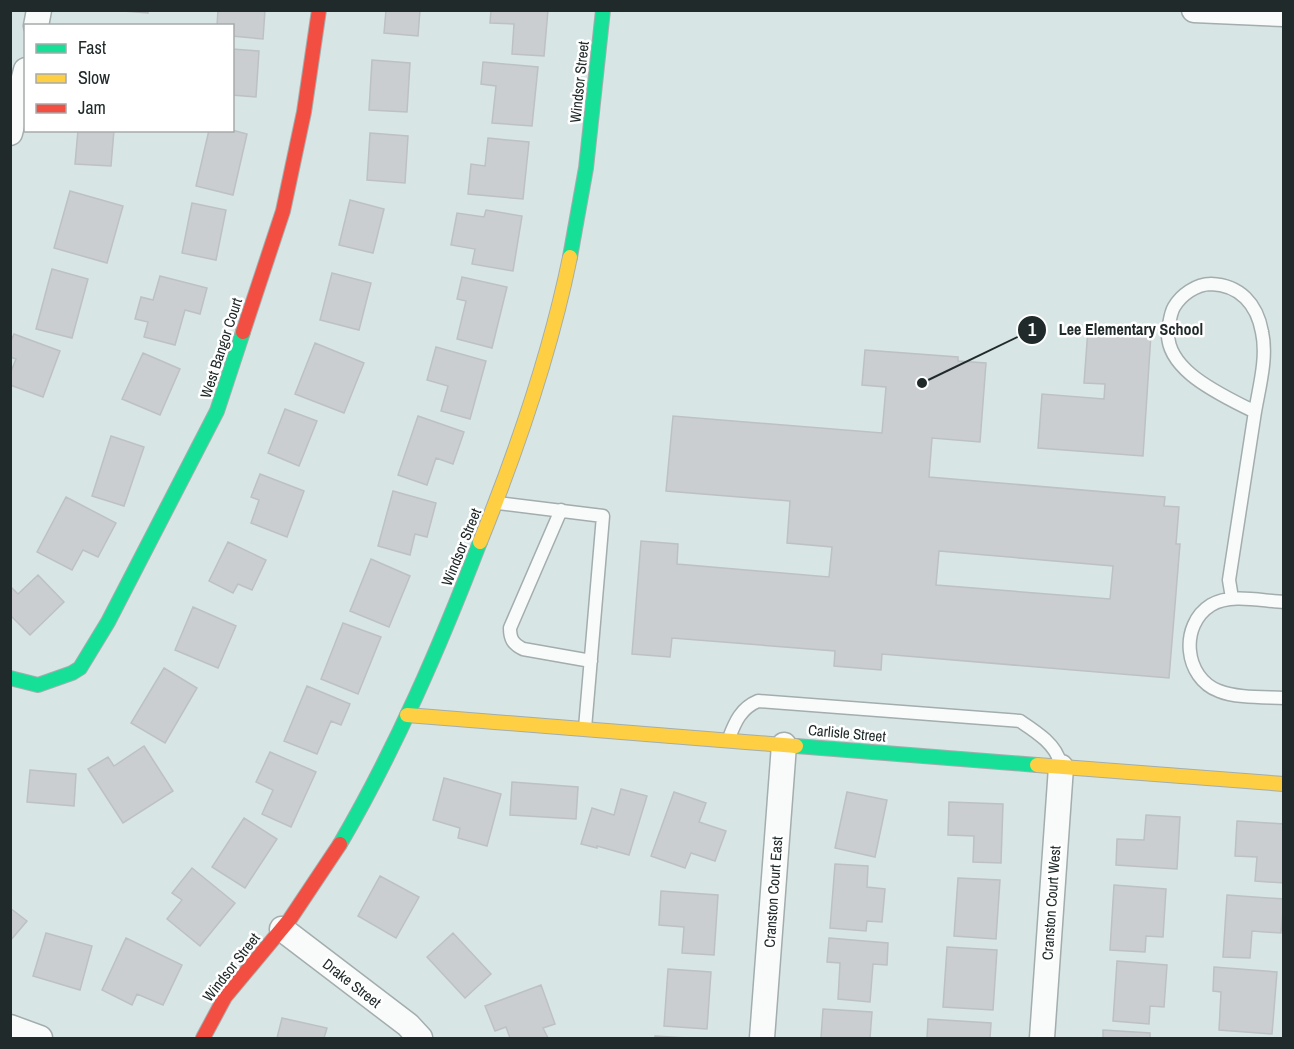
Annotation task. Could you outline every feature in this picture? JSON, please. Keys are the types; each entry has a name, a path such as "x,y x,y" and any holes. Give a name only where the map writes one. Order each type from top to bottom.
{"street":[{"name":"West Bangor Court","path":"10,678 38,685 72,674 80,668 108,622 218,411 283,211 304,112 319,10"},
{"name":"Windsor Street","path":"203,1038 219,1007 282,929 322,874 342,841 407,715 448,624 496,502 534,391 569,262 593,115 603,10"},
{"path":"1194,10 1284,14"},
{"path":"10,134 24,78"},
{"name":"Carlisle Street","path":"407,715 1284,784"},
{"name":"Cranston Court East","path":"762,1038 784,745"},
{"name":"Cranston Court West","path":"1042,1038 1061,767"},
{"name":"Drake Street","path":"282,929 408,1025 420,1038"},
{"path":"10,1028 40,1038"}],"lane":[{"path":"1232,598 1229,580 1255,412 1263,351 1263,333 1256,311 1242,294 1227,285 1206,284 1186,292 1172,309 1167,333 1172,354 1187,371 1214,391 1255,412"},
{"path":"496,502 603,516 585,729"},
{"path":"561,510 510,628 510,637 514,645 523,650 591,661"},
{"path":"1284,602 1232,598 1212,604 1201,613 1192,627 1190,647 1192,663 1197,675 1220,692 1284,698"},
{"path":"728,741 736,720 748,705 758,701 1020,721 1059,754 1061,767"}],"building":[{"path":"110,10 148,10 148,13"},
{"path":"218,10 265,10 263,39 234,36 234,24 217,24"},
{"path":"386,10 420,10 418,36 384,33"},
{"path":"491,10 548,10 544,56 512,54 514,24 490,23"},
{"path":"234,49 259,51 256,97 234,95"},
{"path":"372,60 410,63 407,112 369,110"},
{"path":"483,62 538,67 532,126 492,123 496,86 481,84"},
{"path":"234,131 247,134 233,195 196,186 209,132"},
{"path":"78,132 114,132 111,166 75,164"},
{"path":"370,133 408,136 405,183 367,180"},
{"path":"488,138 529,142 523,199 468,194 471,164 485,166"},
{"path":"70,191 123,206 107,263 54,248"},
{"path":"350,200 384,209 373,253 339,245"},
{"path":"192,203 226,210 216,260 182,253"},
{"path":"486,210 522,216 513,271 472,264 475,249 451,245 457,213 484,217"},
{"path":"52,269 88,279 72,338 36,329"},
{"path":"332,273 371,283 359,330 320,320"},
{"path":"160,276 207,288 200,314 185,310 175,345 144,337 148,322 135,319 141,297 153,300"},
{"path":"462,277 507,287 492,348 457,339 466,301 457,299"},
{"path":"1088,329 1151,334 1143,456 1038,448 1042,394 1104,399 1105,384 1084,383"},
{"path":"14,334 60,351 43,397 10,385 10,374 16,359 10,357 10,343"},
{"path":"315,343 364,363 344,413 295,394"},
{"path":"436,347 486,361 470,419 441,411 448,386 427,380"},
{"path":"865,350 958,357 958,361 986,363 980,442 932,438 929,477 1165,497 1164,506 1179,507 1176,544 1180,544 1169,678 882,654 881,670 834,666 835,651 672,638 670,657 632,654 641,541 678,544 677,564 829,577 832,547 787,543 790,501 666,491 673,416 882,433 886,387 862,385","holes":["939,551 1113,566 1110,599 936,585"]},
{"path":"143,353 180,369 160,415 122,399"},
{"path":"285,409 317,421 299,466 268,453"},
{"path":"418,416 464,432 453,464 436,458 427,485 398,475"},
{"path":"111,436 144,447 124,506 92,496"},
{"path":"260,474 304,491 287,537 251,523 259,500 251,497"},
{"path":"393,491 436,503 427,537 415,534 410,555 378,546"},
{"path":"66,497 116,523 98,557 83,550 72,570 37,552"},
{"path":"228,542 266,560 252,590 238,584 233,593 209,581"},
{"path":"371,559 410,576 389,627 350,611"},
{"path":"38,575 64,602 30,635 10,615 10,586 18,594"},
{"path":"193,607 236,626 218,668 175,650"},
{"path":"343,623 381,637 358,694 321,679"},
{"path":"164,668 197,688 165,743 131,723"},
{"path":"307,686 350,704 341,725 331,721 317,754 284,741"},
{"path":"144,746 173,791 123,823 88,769 108,757 114,766"},
{"path":"270,752 316,772 291,827 262,814 273,790 256,782"},
{"path":"30,770 76,774 74,806 27,802"},
{"path":"444,778 501,794 487,846 458,838 460,828 433,820"},
{"path":"512,782 578,787 576,819 510,815"},
{"path":"621,789 647,796 629,855 581,844 592,808 614,815"},
{"path":"674,792 706,803 699,822 726,831 715,861 691,853 685,868 651,856"},
{"path":"847,792 887,800 875,857 835,848"},
{"path":"949,802 1003,804 1001,863 973,862 974,836 948,835"},
{"path":"1146,815 1180,817 1177,869 1116,865 1117,839 1144,840"},
{"path":"244,818 277,839 245,888 212,867"},
{"path":"1237,821 1284,824 1284,883 1255,881 1257,857 1235,856"},
{"path":"835,864 868,866 867,887 885,889 882,922 867,921 866,931 830,928"},
{"path":"192,868 235,903 200,946 167,919 182,900 172,893"},
{"path":"380,876 419,897 396,938 358,916"},
{"path":"958,878 1000,880 996,939 954,936"},
{"path":"1114,885 1166,889 1163,937 1146,936 1145,952 1110,950"},
{"path":"661,891 718,895 714,955 682,953 684,927 659,925"},
{"path":"1227,895 1284,899 1281,933 1252,931 1250,958 1223,957"},
{"path":"10,908 27,921 10,941"},
{"path":"46,933 92,946 80,990 33,976"},
{"path":"453,933 491,974 465,998 427,957"},
{"path":"126,938 182,965 163,1005 137,994 132,1005 102,990"},
{"path":"829,938 888,943 887,965 873,964 870,1002 838,999 840,963 827,962"},
{"path":"947,947 997,950 993,1010 943,1007"},
{"path":"1117,961 1167,965 1164,1007 1150,1006 1149,1024 1113,1021"},
{"path":"1214,967 1277,972 1272,1034 1219,1030 1221,992 1213,991"},
{"path":"668,969 711,972 707,1029 664,1026"},
{"path":"541,985 555,1024 543,1028 548,1038 510,1038 506,1027 495,1031 485,1006"},
{"path":"823,1009 872,1012 870,1038 821,1038"},
{"path":"282,1018 327,1028 324,1038 277,1038"},
{"path":"928,1019 991,1023 990,1038 927,1038"},
{"path":"1103,1030 1150,1033 1150,1038 1103,1038"},
{"path":"655,1036 687,1038 655,1038"}],"traffic: fast":[{"path":"570,257 586,168 603,10"},
{"path":"10,678 38,685 80,668 108,622 217,411 243,332"},
{"path":"340,844 380,771 416,696 480,542"},
{"path":"796,746 1037,765"}],"traffic: slow":[{"path":"480,542 531,402 553,330 570,257"},
{"path":"407,715 796,746"},
{"path":"1037,765 1284,784"}],"traffic: jam":[{"path":"243,332 283,211 304,112 319,10"},
{"path":"203,1038 225,997 290,919 340,844"}],"place":[{"name":"Lee Elementary School","path":"922,383"}]}
